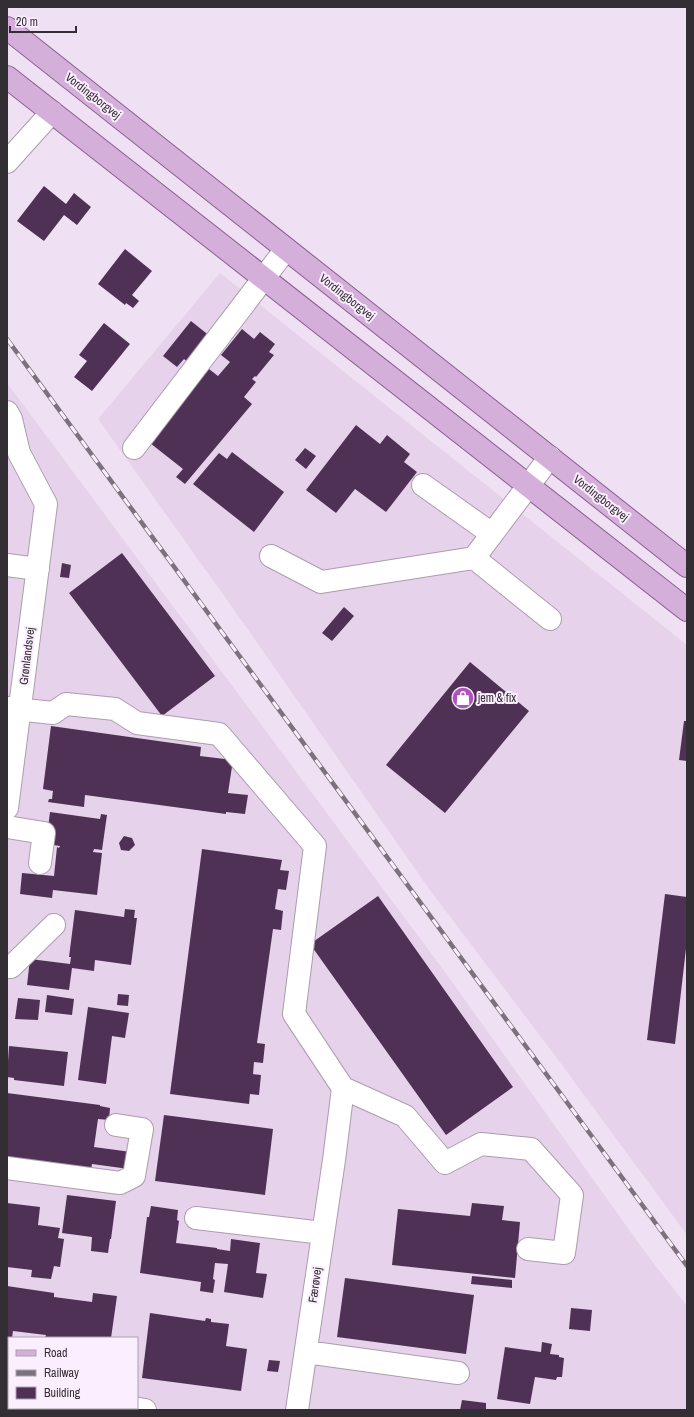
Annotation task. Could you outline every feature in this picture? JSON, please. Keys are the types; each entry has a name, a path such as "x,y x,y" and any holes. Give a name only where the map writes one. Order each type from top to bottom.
{"main road":[{"name":"Vordingborgvej","path":"7,28 687,566"},
{"path":"7,77 687,610"}],"street":[{"path":"7,162 52,112"},
{"path":"134,448 286,249"},
{"name":"Grønlandsvej","path":"7,412 11,418 19,453 46,504 38,569 13,709 7,808"},
{"path":"271,556 321,582 474,558 550,457"},
{"path":"423,485 492,534"},
{"path":"474,558 550,619"},
{"path":"7,565 38,569"},
{"path":"13,709 53,713 66,704 115,709 138,723 219,734 315,846 294,1014 343,1088 405,1116 445,1163 481,1144 531,1149 572,1195 564,1253 528,1250"},
{"path":"7,827 44,833 40,863"},
{"path":"7,967 11,967 54,925"},
{"name":"Færøvej","path":"297,1410 334,1160 343,1088"},
{"path":"7,1168 120,1182 134,1176 142,1129 116,1125"},
{"path":"196,1218 323,1232"},
{"path":"306,1352 458,1373"}],"shaded area":[{"path":"220,273 687,645 687,1235 562,1065 427,886 237,614 98,419"},
{"path":"7,383 445,972 645,1252 687,1306 687,1410 7,1410"}],"building":[{"path":"44,186 66,204 74,193 91,207 77,225 64,215 44,241 17,221"},
{"path":"125,249 152,271 132,295 139,301 133,308 126,303 125,305 98,284"},
{"path":"191,321 211,337 190,364 184,359 177,367 163,356"},
{"path":"104,323 130,344 92,391 74,377 87,361 79,355"},
{"path":"242,329 254,339 260,332 275,344 269,352 274,355 256,377 255,376 252,379 256,382 244,397 252,404 185,484 176,477 183,469 150,443 209,369 218,376 230,362 221,355"},
{"path":"356,425 380,444 387,435 410,454 404,462 417,472 386,512 355,489 336,513 306,490"},
{"path":"305,448 316,456 306,469 295,460"},
{"path":"232,452 284,492 254,532 193,484 219,453 227,459"},
{"path":"122,553 215,676 162,716 69,593"},
{"path":"62,563 71,565 69,578 60,577"},
{"path":"344,607 354,616 332,641 322,633"},
{"path":"470,662 529,711 445,813 386,765"},
{"path":"684,721 687,721 687,761 679,760"},
{"path":"51,726 201,747 200,756 233,760 228,793 248,795 245,814 226,812 226,814 85,795 84,807 48,802 49,799 52,799 53,791 43,789"},
{"path":"50,812 100,819 101,814 107,815 102,850 94,849 93,852 102,853 97,895 53,890 52,898 20,894 22,873 54,876 57,847 59,848 60,846 46,844"},
{"path":"124,836 132,838 135,845 129,851 121,850 119,843"},
{"path":"202,849 282,860 280,870 289,871 286,890 278,889 275,909 283,911 281,930 273,929 257,1043 265,1044 263,1063 254,1062 253,1074 261,1075 259,1095 250,1094 249,1104 170,1094"},
{"path":"665,894 687,897 687,940 675,1044 647,1040"},
{"path":"378,896 513,1087 446,1135 310,944"},
{"path":"125,909 135,910 134,918 137,918 131,965 95,960 94,971 72,968 69,990 27,985 30,959 70,964 71,957 69,957 75,910 124,917"},
{"path":"118,994 129,995 128,1006 117,1005"},
{"path":"47,995 74,999 72,1015 45,1012"},
{"path":"18,998 40,1000 38,1020 15,1019"},
{"path":"88,1007 129,1013 125,1038 112,1036 106,1084 78,1080"},
{"path":"9,1046 68,1052 64,1086 14,1080 14,1078 7,1077"},
{"path":"7,1093 100,1105 110,1108 109,1120 98,1119 94,1147 131,1152 129,1169 92,1164 91,1170 7,1159"},
{"path":"164,1115 273,1129 265,1195 155,1181"},
{"path":"67,1195 116,1201 108,1253 91,1251 92,1237 62,1233"},
{"path":"7,1203 40,1207 38,1225 60,1228 58,1238 64,1239 60,1267 54,1266 51,1279 31,1277 32,1270 7,1267"},
{"path":"472,1203 504,1206 502,1220 520,1222 515,1278 392,1265 398,1209 470,1216"},
{"path":"151,1206 178,1210 177,1220 179,1221 176,1243 230,1251 231,1239 260,1243 256,1273 267,1274 263,1298 224,1292 228,1264 215,1263 213,1293 200,1291 201,1282 140,1273 147,1217 149,1217"},
{"path":"472,1276 512,1280 512,1288 471,1284"},
{"path":"345,1278 474,1295 466,1354 337,1337"},
{"path":"7,1286 54,1293 54,1297 92,1302 93,1293 117,1296 111,1337 45,1337 46,1335 13,1331 12,1337 8,1337 7,1342"},
{"path":"571,1308 592,1310 590,1331 569,1329"},
{"path":"150,1313 205,1321 206,1318 211,1319 211,1322 229,1324 226,1346 247,1349 241,1391 142,1378"},
{"path":"542,1342 552,1344 550,1354 559,1355 559,1357 564,1358 562,1377 557,1377 556,1380 535,1377 530,1404 497,1399 505,1347 541,1352"},
{"path":"269,1360 280,1361 278,1372 267,1371"},
{"path":"462,1400 486,1403 486,1410 460,1410"}],"railway":[{"path":"7,339 687,1266"}],"place":[{"name":"jem & fix","path":"463,698"}]}
